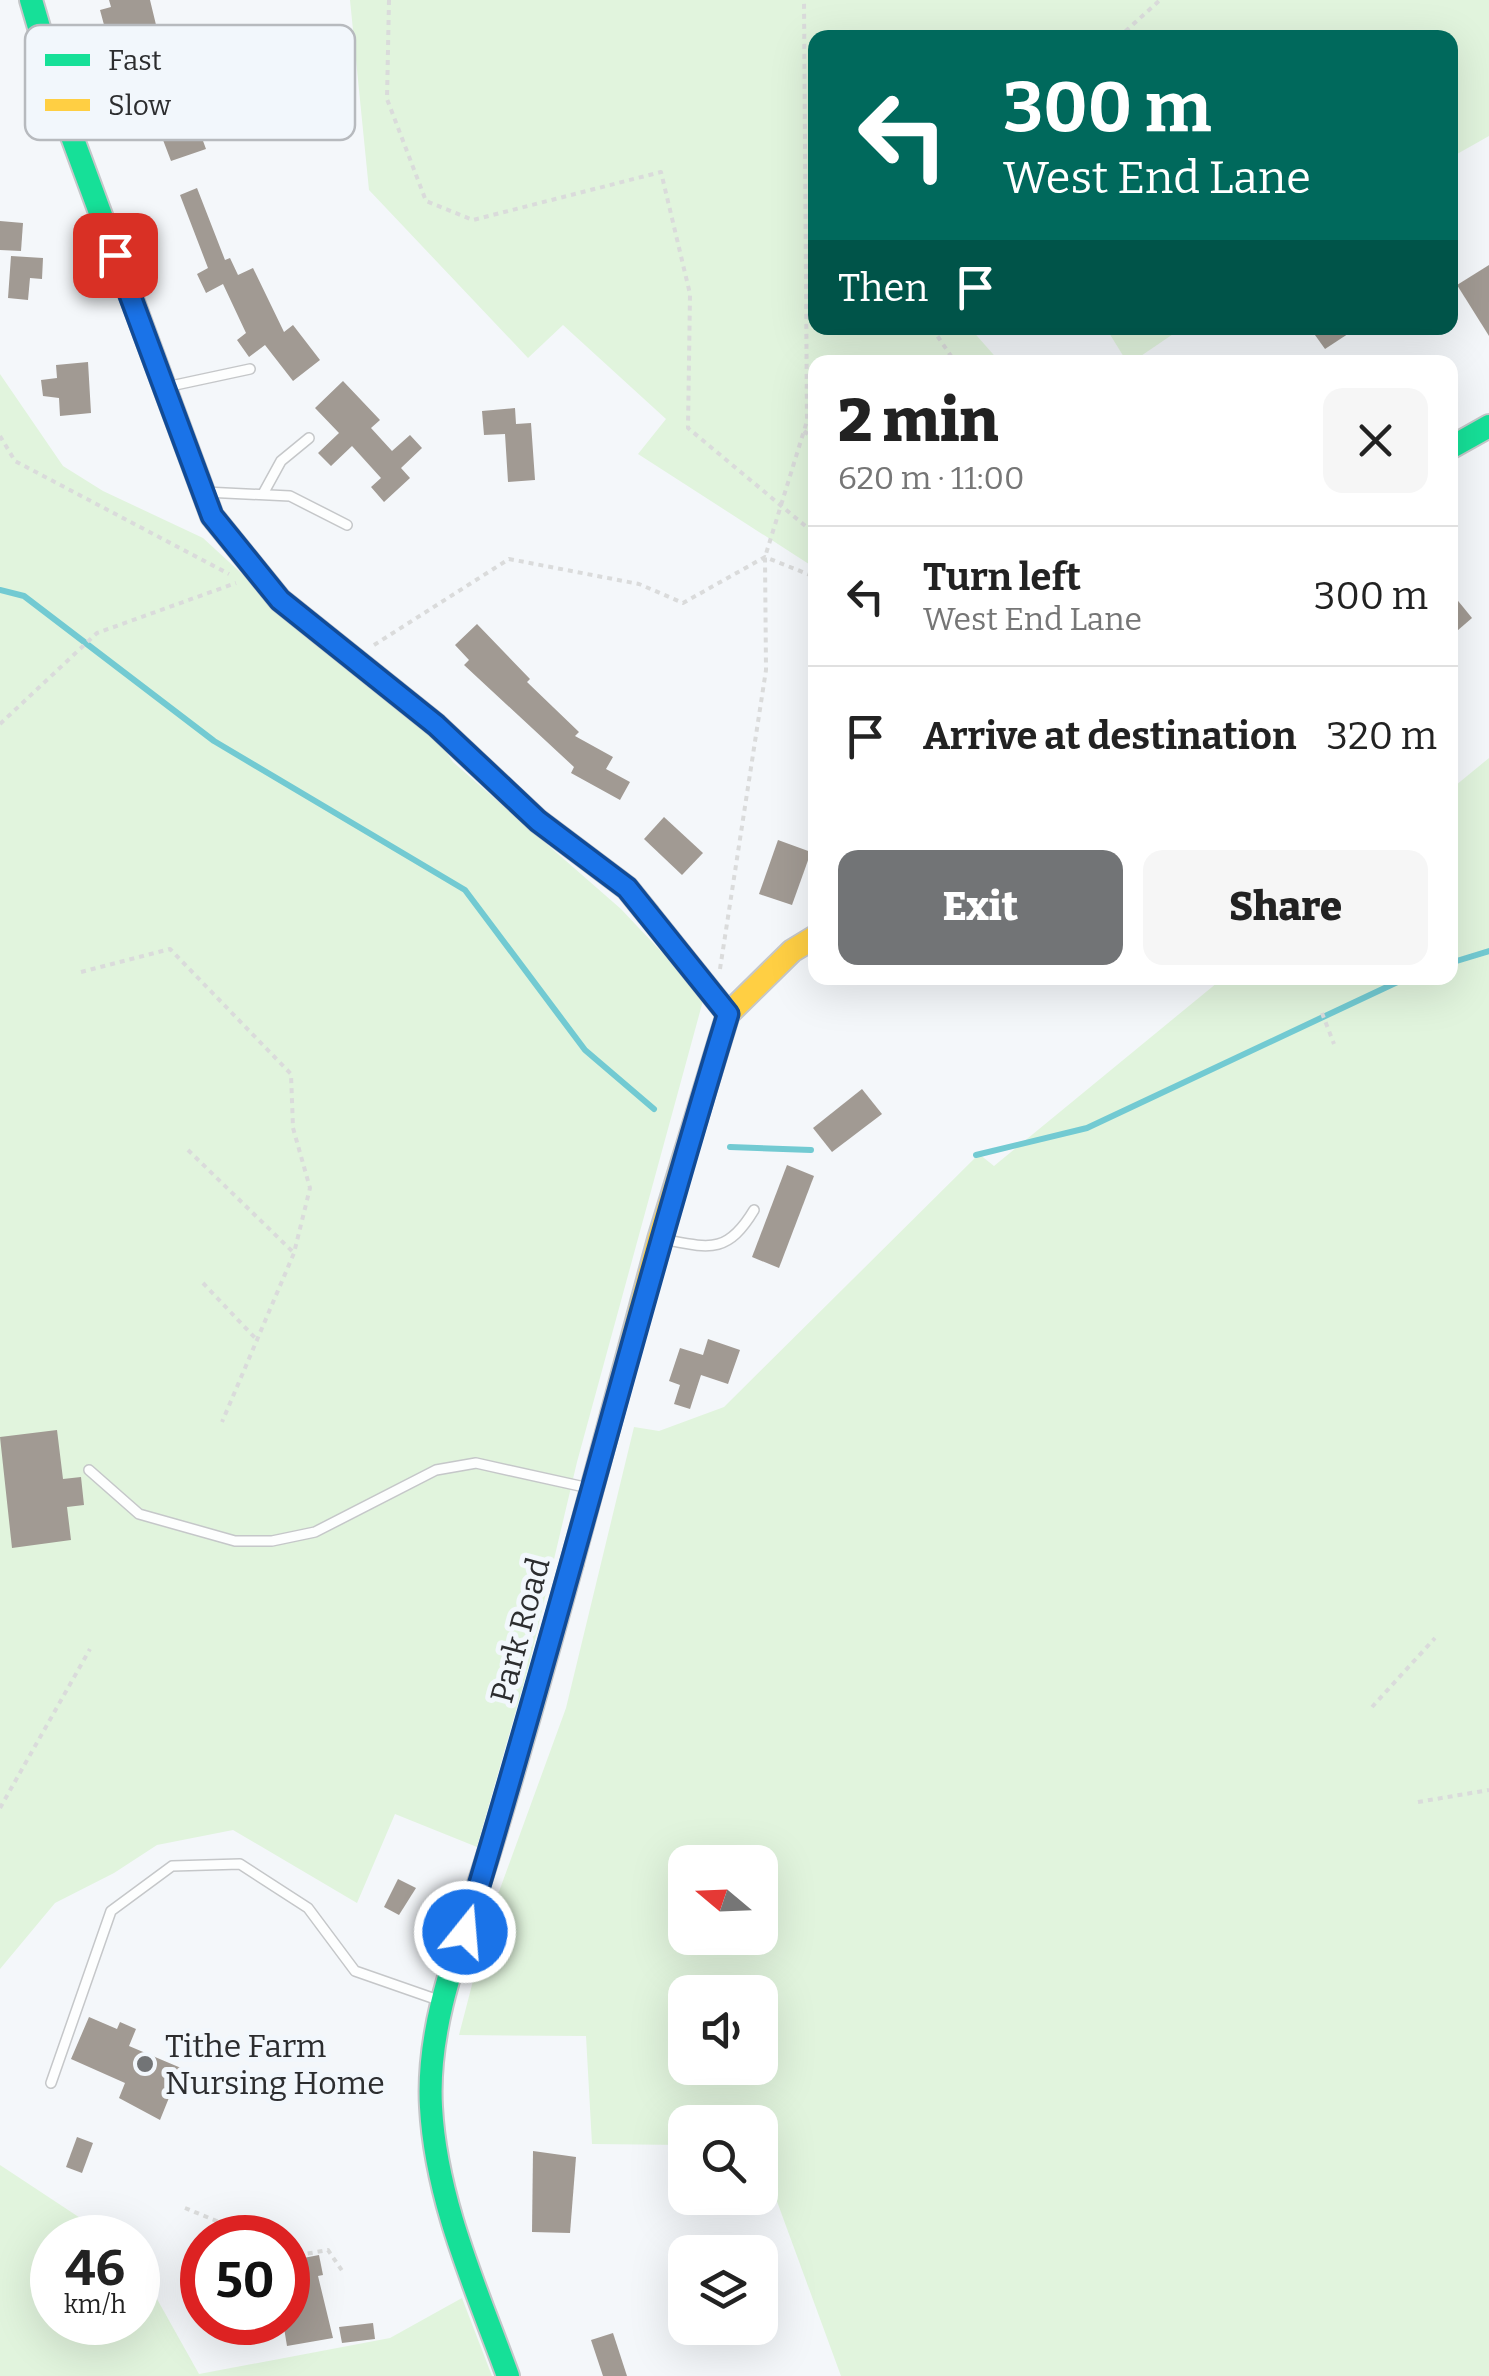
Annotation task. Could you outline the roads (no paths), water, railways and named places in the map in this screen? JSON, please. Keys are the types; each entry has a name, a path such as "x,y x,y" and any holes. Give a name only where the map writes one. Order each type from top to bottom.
{"main road":[{"path":"31,0 38,25"},
{"path":"74,140 212,516 280,600 436,725 538,821 627,888 722,1006"},
{"path":"1458,443 1489,426"},
{"name":"Park Road","path":"508,2376 441,2191 431,2106 432,2059 443,2002 529,1722 722,1006 808,941"}],"lane":[{"path":"163,387 250,368"},
{"path":"264,492 281,461 309,438"},
{"path":"203,492 264,492 314,505 347,525"},
{"path":"659,1239 700,1246 724,1245 740,1234 754,1210"},
{"path":"89,1470 139,1514 234,1540 272,1542 314,1532 436,1470 476,1463 592,1489"},
{"path":"51,2083 111,1911 172,1866 240,1864 308,1908 355,1971 443,2002"}],"waterway":[{"path":"0,590 24,596 214,741 465,890 585,1050 654,1109"},
{"path":"1458,961 1489,951"},
{"path":"976,1155 1087,1128 1391,985"},
{"path":"730,1147 811,1150"}],"place":[{"name":"Tithe Farm Nursing Home","path":"145,2064"}]}
